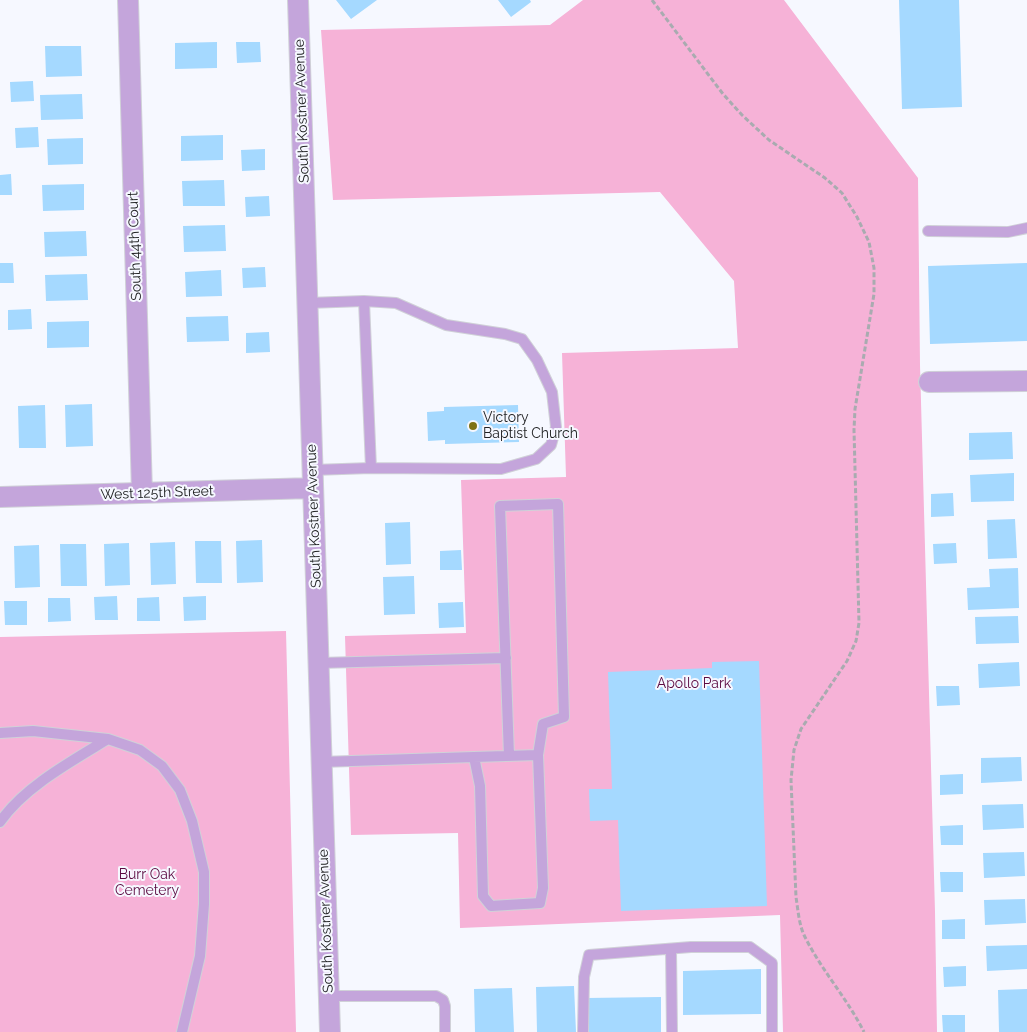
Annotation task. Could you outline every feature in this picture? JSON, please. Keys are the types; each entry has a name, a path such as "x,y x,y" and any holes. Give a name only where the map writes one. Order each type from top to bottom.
{"street":[{"name":"South 44th Court","path":"128,0 142,493"},
{"name":"South Kostner Avenue","path":"298,0 330,1032"},
{"path":"930,382 1027,381"},
{"name":"West 125th Street","path":"0,497 142,493 313,479"}],"lane":[{"path":"928,231 1008,232 1027,228"},
{"path":"364,301 371,468"},
{"path":"308,303 364,301 396,304 446,325 505,334 522,339 537,360 552,392 556,427 551,445 536,459 501,470 371,468 313,479"},
{"path":"474,757 480,786 483,896 491,906 540,903 543,888 538,755 543,724 564,717 558,504 500,506 509,756"},
{"path":"318,663 506,658"},
{"path":"0,733 34,730 108,740 140,750 162,766 180,790 192,821 204,872 204,904 200,956 182,1032"},
{"path":"0,822 8,811 34,788 69,763 108,740"},
{"path":"322,762 538,755"},
{"path":"583,1032 584,977 589,955 691,947 750,947 772,962 772,1032"},
{"path":"671,949 672,1032"},
{"path":"329,996 436,996 443,1000 445,1006 445,1032"}],"path":[{"path":"652,0 723,94 742,115 769,140 825,178 842,193 858,217 869,242 874,268 874,294 854,423 859,623 856,641 847,661 801,728 794,750 791,780 798,916 804,934 822,967 850,1005 864,1032"}],"green space":[{"name":"Apollo Park","path":"583,0 784,0 918,178 920,365 937,1032 783,1032 780,915 460,928 458,833 351,835 345,636 466,633 461,480 566,477 562,353 738,348 734,281 660,192 333,200 321,30 550,25"},
{"name":"Burr Oak Cemetery","path":"286,631 296,1032 0,1032 0,637"}],"building":[{"path":"336,0 377,0 351,19"},
{"path":"498,0 530,0 531,2 511,17"},
{"path":"899,0 959,0 962,107 902,109"},
{"path":"217,42 217,68 175,69 175,43"},
{"path":"236,42 260,42 261,62 237,63"},
{"path":"45,46 81,46 82,76 46,77"},
{"path":"33,81 34,101 11,102 10,82"},
{"path":"82,94 83,119 41,120 40,95"},
{"path":"38,127 39,147 16,148 15,128"},
{"path":"223,135 223,160 181,161 181,136"},
{"path":"83,138 83,164 48,165 47,139"},
{"path":"265,149 265,170 242,171 241,150"},
{"path":"11,174 12,195 0,195 0,175"},
{"path":"224,180 225,206 183,206 182,181"},
{"path":"84,184 84,210 43,211 42,185"},
{"path":"269,196 270,216 246,217 245,197"},
{"path":"225,225 226,251 184,252 183,226"},
{"path":"86,231 87,256 45,257 44,232"},
{"path":"0,263 13,263 14,283 0,283"},
{"path":"1027,263 1027,341 930,344 928,266"},
{"path":"265,267 266,287 243,288 242,268"},
{"path":"221,270 222,296 186,297 185,272"},
{"path":"87,274 88,300 46,301 45,275"},
{"path":"31,309 32,329 8,330 8,310"},
{"path":"228,316 229,341 187,342 186,317"},
{"path":"89,321 89,347 47,348 47,322"},
{"path":"269,332 270,352 246,353 246,333"},
{"path":"92,404 93,446 66,447 65,405"},
{"path":"45,405 46,448 19,448 18,406"},
{"name":"Victory Baptist Church","path":"518,405 519,442 445,444 445,440 428,441 427,412 444,411 444,407"},
{"path":"1012,432 1013,459 969,460 969,433"},
{"path":"1014,473 1014,501 971,502 970,475"},
{"path":"953,493 954,516 931,517 931,494"},
{"path":"1015,519 1017,558 988,559 987,520"},
{"path":"410,522 411,564 386,565 385,523"},
{"path":"262,540 263,582 237,583 236,541"},
{"path":"195,541 221,541 222,583 196,583"},
{"path":"175,542 176,584 151,585 150,543"},
{"path":"129,543 130,585 105,586 104,544"},
{"path":"956,543 957,563 934,564 933,544"},
{"path":"60,544 86,544 87,586 61,586"},
{"path":"39,545 40,587 15,588 14,546"},
{"path":"461,550 462,570 440,570 440,551"},
{"path":"1018,568 1019,608 968,610 967,588 990,587 989,569"},
{"path":"414,576 415,614 384,615 383,577"},
{"path":"117,596 118,620 95,620 94,597"},
{"path":"206,596 206,620 184,621 183,597"},
{"path":"159,597 160,621 137,621 137,598"},
{"path":"48,598 70,598 71,621 48,622"},
{"path":"4,601 27,601 27,625 5,625"},
{"path":"463,602 464,627 439,628 438,603"},
{"path":"1018,616 1019,643 976,644 975,617"},
{"path":"759,661 767,906 621,911 618,820 590,821 589,789 612,789 608,672 712,668 712,662"},
{"path":"1019,662 1020,686 979,688 978,664"},
{"path":"936,686 959,686 960,705 937,706"},
{"path":"1021,757 1022,781 981,783 981,758"},
{"path":"963,774 963,794 940,795 940,775"},
{"path":"1023,804 1024,828 983,830 982,805"},
{"path":"963,825 963,845 941,845 940,826"},
{"path":"1024,852 1025,876 984,878 983,853"},
{"path":"940,872 963,872 963,892 941,892"},
{"path":"1025,899 1026,923 985,925 984,900"},
{"path":"965,919 965,939 942,939 942,920"},
{"path":"1027,945 1027,969 987,971 986,946"},
{"path":"966,966 966,986 944,987 943,967"},
{"path":"761,969 761,1014 683,1015 683,971"},
{"path":"574,986 576,1032 537,1032 536,987"},
{"path":"512,988 514,1032 475,1032 474,989"},
{"path":"1027,989 1027,1032 999,1032 998,990"},
{"path":"661,997 661,1032 587,1032 586,998"},
{"path":"942,1015 965,1015 965,1032 943,1032"}],"place":[{"name":"Victory Baptist Church","path":"473,426"}]}
